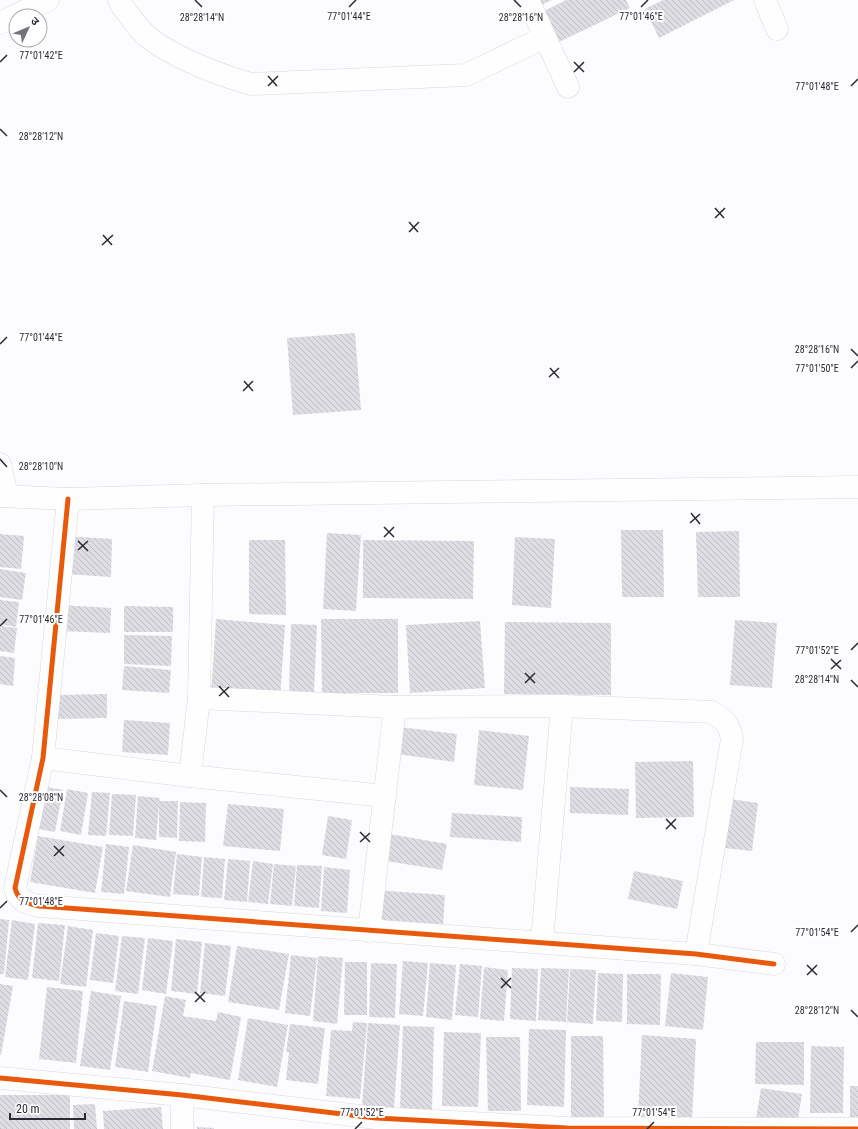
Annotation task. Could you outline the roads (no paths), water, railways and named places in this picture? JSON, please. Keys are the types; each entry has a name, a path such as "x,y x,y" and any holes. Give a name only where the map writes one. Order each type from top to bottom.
{"street":[{"path":"0,23 48,0"},
{"path":"119,0 122,6 147,36 173,52 218,75 251,84 466,75 545,37"},
{"path":"528,0 568,87"},
{"path":"765,0 777,29"},
{"path":"0,464 3,496 68,499 203,495 858,487"},
{"path":"190,776 199,698 203,495"},
{"path":"68,499 43,758 15,888 16,894 25,903 39,906 696,954 774,964"},
{"path":"199,698 395,706 562,706 700,710 712,712 723,719 730,728 732,739 696,954"},
{"path":"369,931 395,706"},
{"path":"542,942 562,706"},
{"path":"43,758 190,776 385,796"},
{"path":"0,1078 182,1095 375,1123 567,1128 858,1129"},
{"path":"182,1095 182,1129"}]}
